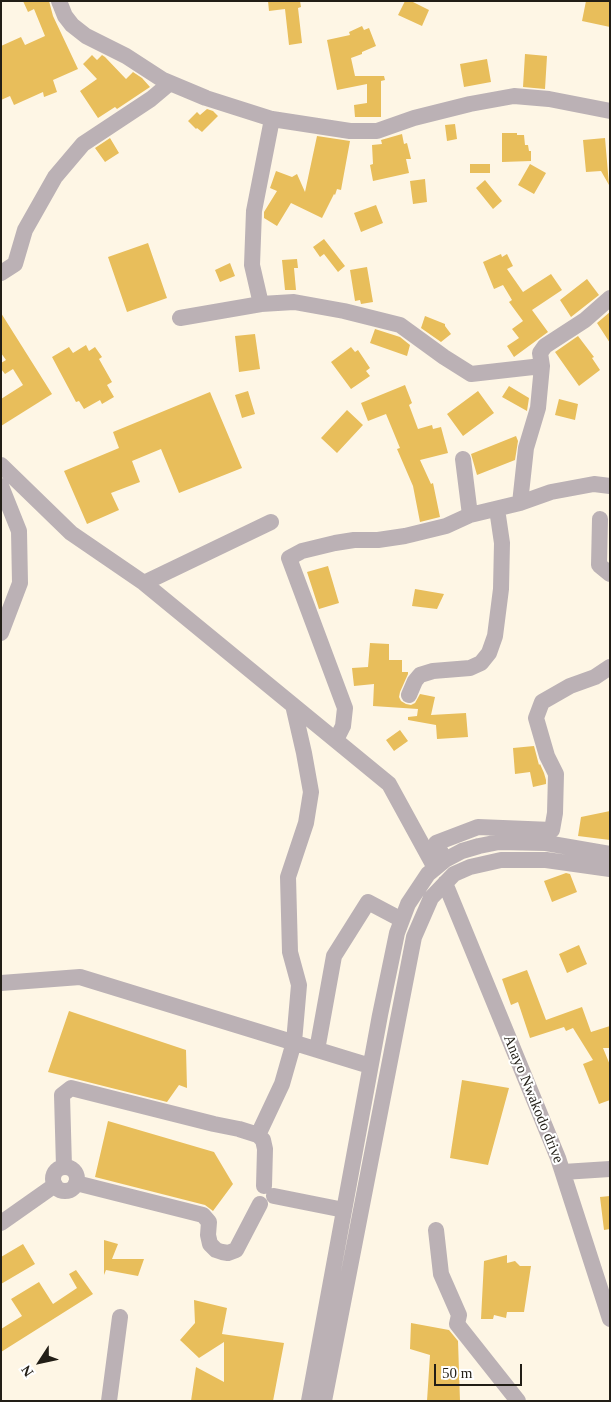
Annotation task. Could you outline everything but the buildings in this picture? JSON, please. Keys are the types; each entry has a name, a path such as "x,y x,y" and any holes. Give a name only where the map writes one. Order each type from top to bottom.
{"street":[{"path":"59,1 65,16 72,25 86,36 126,56 170,83 206,98 272,119 350,131 377,131 414,118 470,104 514,96 549,99 610,110"},
{"path":"1,274 15,264 25,230 55,177 83,144 152,99 170,83"},
{"path":"262,304 252,265 254,211 272,119"},
{"path":"520,503 526,448 538,408 542,366 540,353 545,346 585,320 610,298"},
{"path":"180,318 262,304 294,302 400,324 444,357 471,374 542,366"},
{"path":"463,459 470,515"},
{"path":"1,465 71,533 144,583 389,784 440,864"},
{"path":"336,740 343,726 345,708 289,558 302,551 335,543 406,536 446,526 470,515 520,503 551,492 594,484 610,486"},
{"path":"1,486 19,531 20,583 1,633"},
{"path":"409,695 420,675 433,671 470,668 481,663 489,653 496,636 502,589 502,543 497,509"},
{"path":"600,519 599,565 610,574"},
{"path":"144,583 271,522"},
{"path":"440,864 436,843 478,827 552,830 555,813 556,774 547,756 536,718 542,702 570,686 595,677 610,667"},
{"path":"258,1135 282,1084 294,1042 299,985 290,952 288,877 306,823 311,792 293,705"},
{"path":"309,1401 389,969 397,933 408,904 428,874 440,864 462,851 498,842 546,843 610,854"},
{"path":"324,1401 414,936 431,898 454,874 470,867 501,860 546,860 610,869"},
{"name":"Anayo Nwakodo drive","path":"445,883 563,1172 610,1319"},
{"path":"317,1050 334,956 368,902 402,920"},
{"path":"1,983 80,977 370,1066"},
{"path":"64,1167 62,1095 71,1088 258,1135 263,1140 265,1149 269,1191"},
{"path":"64,1167 68,1168 74,1172 76,1183 68,1191 61,1190 53,1182 54,1174 57,1170 64,1167"},
{"path":"563,1172 610,1169"},
{"path":"76,1183 204,1216 209,1222 208,1236 210,1244 216,1250 228,1253 236,1250 260,1204 255,1196 256,1191 269,1191 344,1210"},
{"path":"1,1222 55,1186"},
{"path":"436,1230 441,1274 459,1315 457,1324 518,1401"},
{"path":"109,1401 120,1317"}]}
